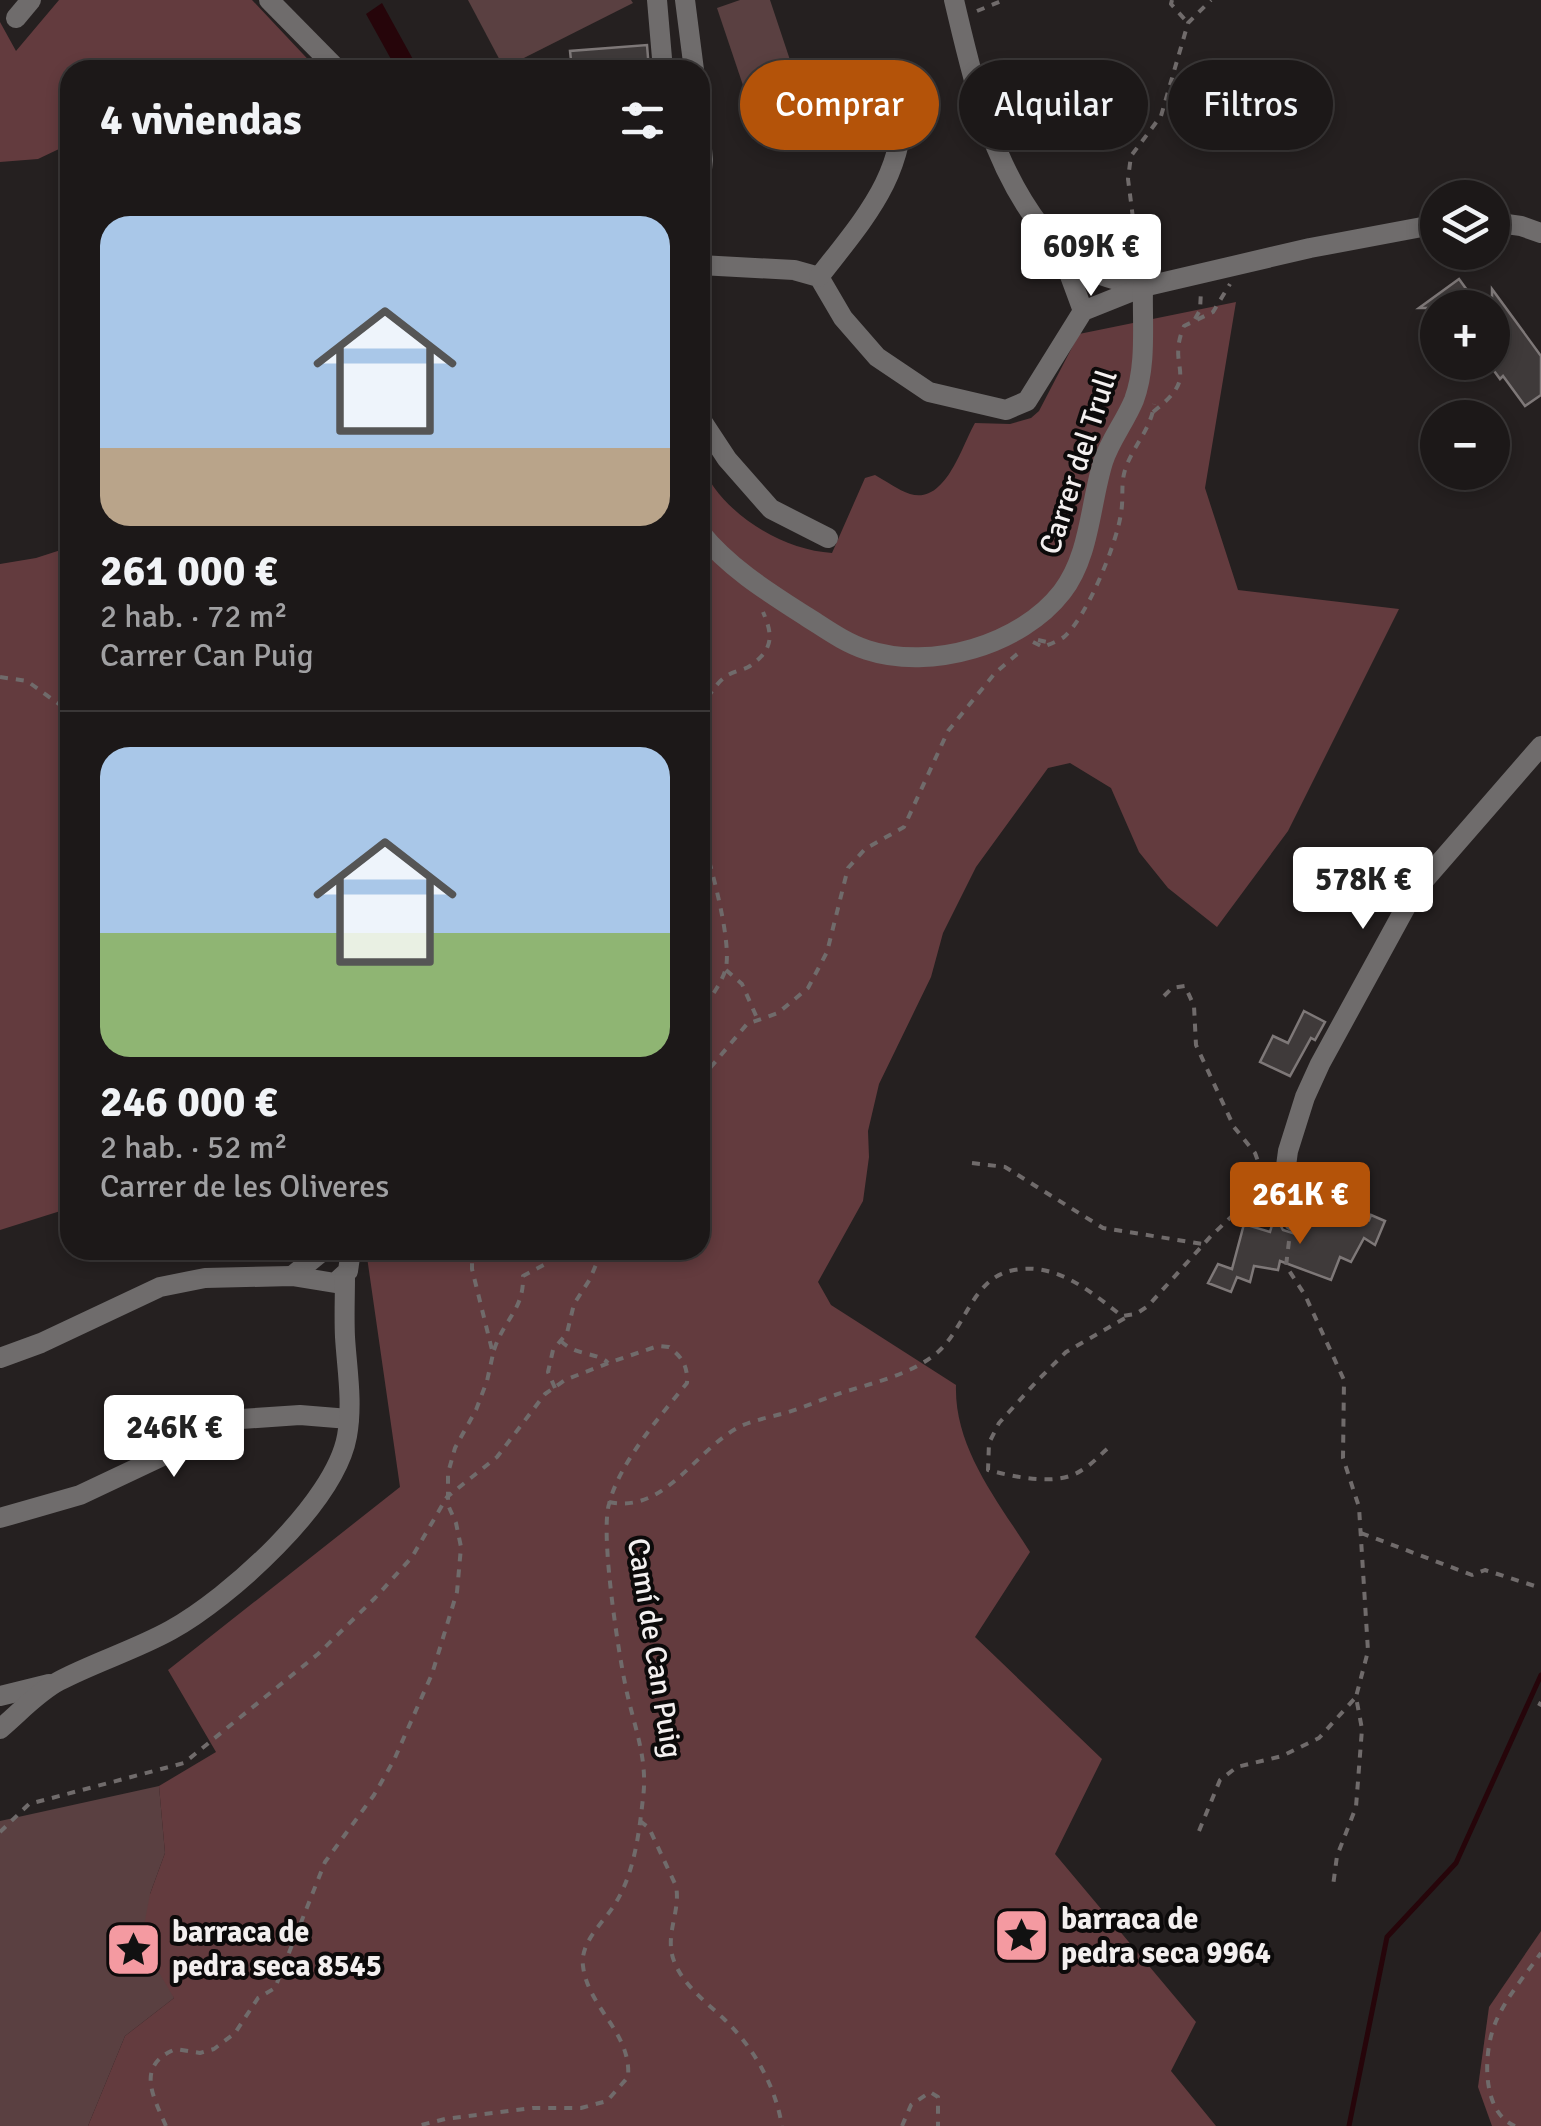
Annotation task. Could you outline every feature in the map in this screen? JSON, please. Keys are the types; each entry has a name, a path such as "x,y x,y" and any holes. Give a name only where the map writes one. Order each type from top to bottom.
{"street":[{"path":"16,18 32,0"},
{"path":"269,0 328,60"},
{"path":"657,0 662,60"},
{"path":"685,0 693,60"},
{"path":"956,8 973,84 996,150 1024,205 1062,254 1083,311"},
{"path":"819,277 879,198 899,150"},
{"path":"1510,224 1541,234"},
{"path":"710,266 794,270 819,277 843,318 878,357 929,392 1006,410 1028,401 1083,311 1143,287 1203,272 1420,228"},
{"path":"1062,254 1094,274 1143,287"},
{"name":"Carrer del Trull","path":"710,541 756,584 844,640 869,651 934,656 969,649 1020,628 1042,615 1072,575 1088,530 1104,461 1135,397 1143,341 1143,287"},
{"path":"710,433 771,509 828,538"},
{"path":"1293,1221 1286,1166 1305,1097 1320,1064 1406,905 1541,746"},
{"path":"292,1276 325,1260"},
{"path":"327,1260 314,1268 338,1295 343,1312"},
{"path":"0,1696 56,1682 170,1631 224,1594 275,1548 334,1472 344,1452 349,1419 349,1370 334,1260"},
{"path":"0,1358 41,1343 160,1286 204,1278 292,1276 323,1281"},
{"path":"0,1518 80,1495 240,1419 300,1414 349,1419"},
{"path":"0,1729 56,1682"}],"path":[{"path":"956,8 1004,0"},
{"path":"1172,0 1170,4 1188,23"},
{"path":"1143,287 1128,178 1131,156 1161,116 1188,23 1203,3 1211,0"},
{"path":"1194,320 1213,312 1222,301 1236,275 1235,265"},
{"path":"726,970 742,984 757,1018 763,1020 808,988 828,950 848,868 865,849 904,827 948,732 995,673 1032,642 1044,647 1065,636 1083,615 1109,559 1122,513 1125,470 1153,412 1172,398 1182,381 1178,368 1181,332 1200,310 1203,272"},
{"path":"710,693 727,675 749,667 771,640 772,630 756,584"},
{"path":"0,677 27,681 60,705"},
{"path":"710,869 727,960 726,970 710,996"},
{"path":"1164,996 1172,988 1185,986 1194,1006 1196,1045 1234,1127 1254,1154 1267,1184"},
{"path":"710,1068 742,1029 757,1018"},
{"path":"972,1163 1006,1167 1112,1232 1203,1244"},
{"path":"1107,1449 1082,1471 1064,1479 988,1470 989,1443 999,1423 1037,1381 1066,1352 1148,1306 1203,1244 1286,1166"},
{"path":"1293,1221 1286,1266 1305,1295 1344,1380 1343,1458 1360,1507 1368,1651 1356,1696 1362,1729 1356,1808 1337,1856 1333,1886"},
{"path":"472,1260 493,1354"},
{"path":"166,2126 149,2085 152,2070 159,2059 176,2048 200,2053 214,2049 236,2034 258,1998 275,1988 325,1862 384,1778 426,1690 461,1571 459,1535 446,1484 454,1448 476,1410 501,1329 524,1295 523,1276 550,1260"},
{"path":"555,1388 548,1372 553,1350 567,1333 574,1304 598,1260"},
{"path":"609,1502 626,1506 653,1497 738,1428 880,1382 923,1362 950,1340 980,1290 1011,1270 1058,1274 1127,1317"},
{"path":"560,1340 577,1352 603,1357 608,1363"},
{"name":"Camí de Can Puig","path":"417,2126 533,2108 581,2108 608,2101 628,2077 627,2050 590,1990 583,1954 628,1882 645,1785 642,1747 626,1694 618,1645 607,1525 609,1502 630,1462 687,1383 688,1371 683,1361 669,1347 658,1346 608,1363 555,1388 536,1404 497,1457 447,1497"},
{"path":"0,1832 28,1804 184,1762 318,1654 412,1557 447,1497"},
{"path":"1361,1533 1472,1574 1485,1570 1541,1588"},
{"path":"1199,1831 1220,1780 1237,1766 1282,1756 1320,1738 1356,1696"},
{"path":"640,1821 649,1828 676,1886 678,1896 670,1942 678,1972 754,2054 767,2077 782,2126"},
{"path":"1514,2126 1505,2122 1494,2107 1489,2079 1492,2032 1541,1953"},
{"path":"902,2126 912,2105 930,2092 938,2097 938,2126"}],"shaded area":[{"path":"59,0 252,0 309,60 60,60 60,149 38,159 0,162 0,22 16,51"},
{"path":"468,0 633,3 520,60 500,60"},
{"path":"740,0 770,0 790,60 740,60 740,76 717,8"},
{"path":"382,3 413,60 391,60 366,14"},
{"path":"1236,302 1205,488 1238,590 1399,609 1288,831 1217,927 1168,888 1139,852 1111,788 1070,763 1048,768 976,867 943,933 931,977 879,1084 868,1131 863,1201 818,1282 831,1305 956,1385 957,1408 970,1452 1030,1552 975,1637 1102,1759 1055,1854 1196,2022 1171,2071 1216,2126 88,2126 125,2036 174,1998 141,1942 150,1894 165,1853 159,1786 216,1752 168,1670 400,1487 367,1260 710,1260 710,481 736,512 772,536 832,553 865,478 875,475 910,494 934,491 951,471 975,423 1010,424 1031,418 1039,411 1079,334"},
{"path":"60,550 60,1211 0,1230 0,564"},
{"path":"159,1786 165,1853 150,1894 174,1998 125,2036 88,2126 0,2126 0,1821"},
{"path":"1541,1931 1541,2126 1492,2126 1478,2087 1489,2007"}],"building":[{"path":"647,45 648,60 571,60 570,51"},
{"path":"1459,279 1467,290 1444,290"},
{"path":"1510,314 1541,356 1541,395 1525,406 1506,380 1510,380"},
{"path":"1304,1011 1325,1022 1315,1040 1311,1038 1290,1076 1260,1062 1273,1036 1288,1043"},
{"path":"1342,1208 1369,1220 1371,1215 1385,1221 1375,1245 1364,1238 1351,1262 1340,1257 1331,1280 1280,1261 1278,1270 1254,1266 1250,1282 1237,1277 1231,1292 1208,1283 1218,1264 1232,1269 1244,1224 1270,1232 1275,1215 1283,1230 1296,1234 1305,1227 1307,1210 1337,1223"}],"waterway":[{"path":"1349,2126 1387,1937 1456,1863 1541,1675"}],"place":[{"name":"barraca de pedra seca 9964","path":"1022,1936"},
{"name":"barraca de pedra seca 8545","path":"133,1949"}]}
